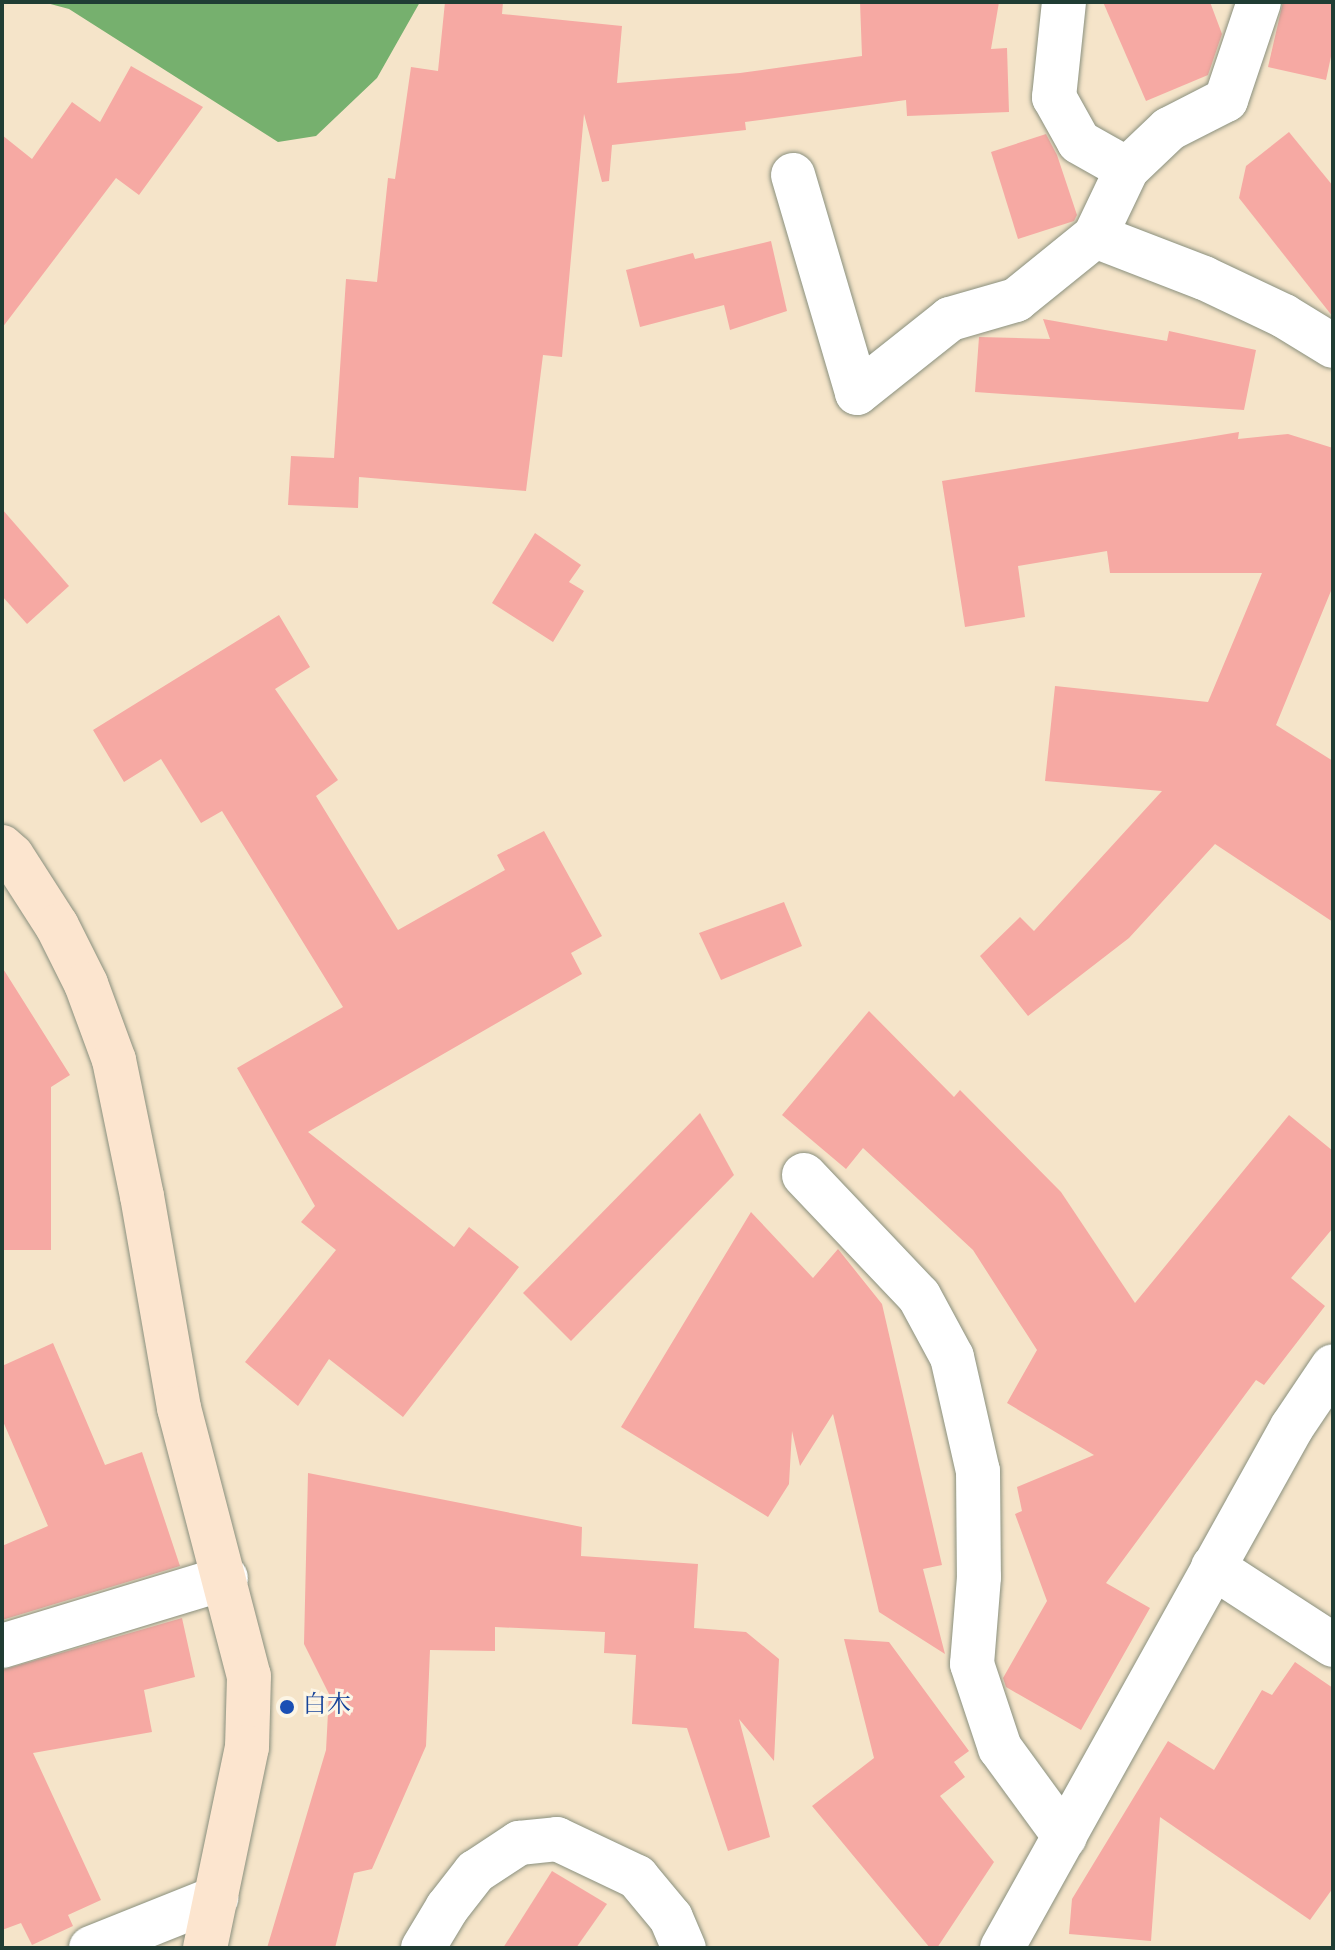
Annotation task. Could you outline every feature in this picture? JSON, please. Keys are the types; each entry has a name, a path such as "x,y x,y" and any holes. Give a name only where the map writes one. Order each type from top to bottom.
{"street":[{"path":"1064,2 1054,97 1079,142 1127,169"},
{"path":"793,175 857,393 950,319 1016,300 1095,236 1127,169 1169,129 1226,100 1259,2"},
{"path":"1095,236 1204,278 1284,316 1333,346"},
{"path":"2,847 12,856 57,926 86,984 114,1060 179,1408 226,1578 249,1676 247,1747 205,1948"},
{"path":"804,1175 919,1296 952,1357 978,1471 979,1577 972,1664 1000,1748 1065,1837"},
{"path":"1002,1948 1292,1427 1333,1366"},
{"path":"1213,1567 1333,1645"},
{"path":"2,1646 226,1578"},
{"path":"423,1948 447,1908 475,1872 519,1843 557,1839 637,1877 671,1918 684,1948"},
{"path":"91,1948 216,1898"}],"green space":[{"path":"43,2 420,2 377,78 316,136 278,142 69,9"}],"building":[{"path":"445,2 503,2 502,14 622,26 617,83 740,73 862,56 860,2 999,2 991,49 1007,48 1009,112 907,116 906,100 745,122 746,130 612,145 609,181 602,182 584,114 562,357 543,355 526,491 359,477 358,508 288,505 291,456 334,458 346,279 377,282 388,178 395,179 411,67 438,71"},
{"path":"1103,2 1210,2 1222,34 1208,75 1146,101"},
{"path":"1283,2 1333,2 1333,47 1326,80 1268,67"},
{"path":"131,66 203,107 139,195 116,178 2,328 2,135 32,159 72,102 100,122"},
{"path":"1289,132 1333,186 1333,317 1239,198 1246,166"},
{"path":"1046,134 1057,155 1077,215 1074,221 1018,239 991,152"},
{"path":"771,241 787,311 730,330 724,305 640,327 626,270 693,253 695,259"},
{"path":"1043,319 1167,341 1169,331 1256,350 1244,410 975,392 979,337 1050,339"},
{"path":"1239,432 1238,439 1288,434 1333,448 1333,586 1276,725 1333,761 1333,922 1215,844 1129,938 1028,1016 980,956 1020,917 1034,931 1162,791 1045,781 1055,686 1208,702 1262,573 1110,573 1107,551 1018,566 1025,617 965,627 942,481"},
{"path":"2,509 69,586 27,624 2,596"},
{"path":"535,533 581,565 569,582 584,591 553,642 492,603"},
{"path":"279,615 310,667 275,689 338,780 316,796 398,930 505,870 497,855 544,831 602,936 571,953 582,974 308,1132 454,1247 469,1227 519,1267 403,1417 329,1359 298,1406 245,1362 336,1250 301,1222 315,1206 237,1068 343,1007 222,811 201,823 161,759 124,782 93,730"},
{"path":"784,902 802,946 721,980 699,933"},
{"path":"2,967 70,1075 51,1087 51,1250 2,1250"},
{"path":"869,1011 954,1097 960,1090 1061,1192 1135,1303 1289,1115 1333,1151 1333,1228 1291,1278 1325,1306 1264,1385 1256,1380 1106,1583 1150,1608 1081,1730 1006,1687 1003,1678 1047,1601 1015,1514 1022,1511 1017,1487 1094,1455 1007,1403 1037,1350 973,1250 863,1148 846,1169 782,1115"},
{"path":"700,1113 734,1175 571,1341 523,1293"},
{"path":"751,1212 813,1278 838,1249 882,1304 942,1565 923,1569 945,1654 879,1612 833,1414 800,1466 792,1431 789,1484 768,1517 621,1427"},
{"path":"53,1343 105,1465 142,1452 180,1566 2,1620 2,1546 48,1526 2,1419 2,1366"},
{"path":"308,1473 582,1527 581,1556 698,1564 694,1628 746,1632 779,1659 774,1761 739,1719 770,1837 728,1851 687,1728 632,1724 636,1655 604,1653 605,1632 495,1627 495,1651 430,1650 426,1746 372,1869 354,1873 335,1948 267,1948 326,1750 329,1694 304,1644"},
{"path":"182,1618 195,1677 144,1690 152,1732 33,1753 101,1900 68,1915 73,1926 32,1945 21,1923 2,1930 2,1670"},
{"path":"844,1639 889,1642 969,1751 954,1762 965,1777 940,1796 994,1862 937,1948 930,1948 812,1806 874,1758"},
{"path":"1295,1662 1333,1688 1333,1888 1310,1920 1160,1817 1151,1941 1069,1934 1072,1899 1168,1741 1214,1770 1262,1690 1272,1695"},
{"path":"552,1871 607,1904 576,1948 503,1948"}],"place":[{"name":"白木","path":"287,1707"}]}
